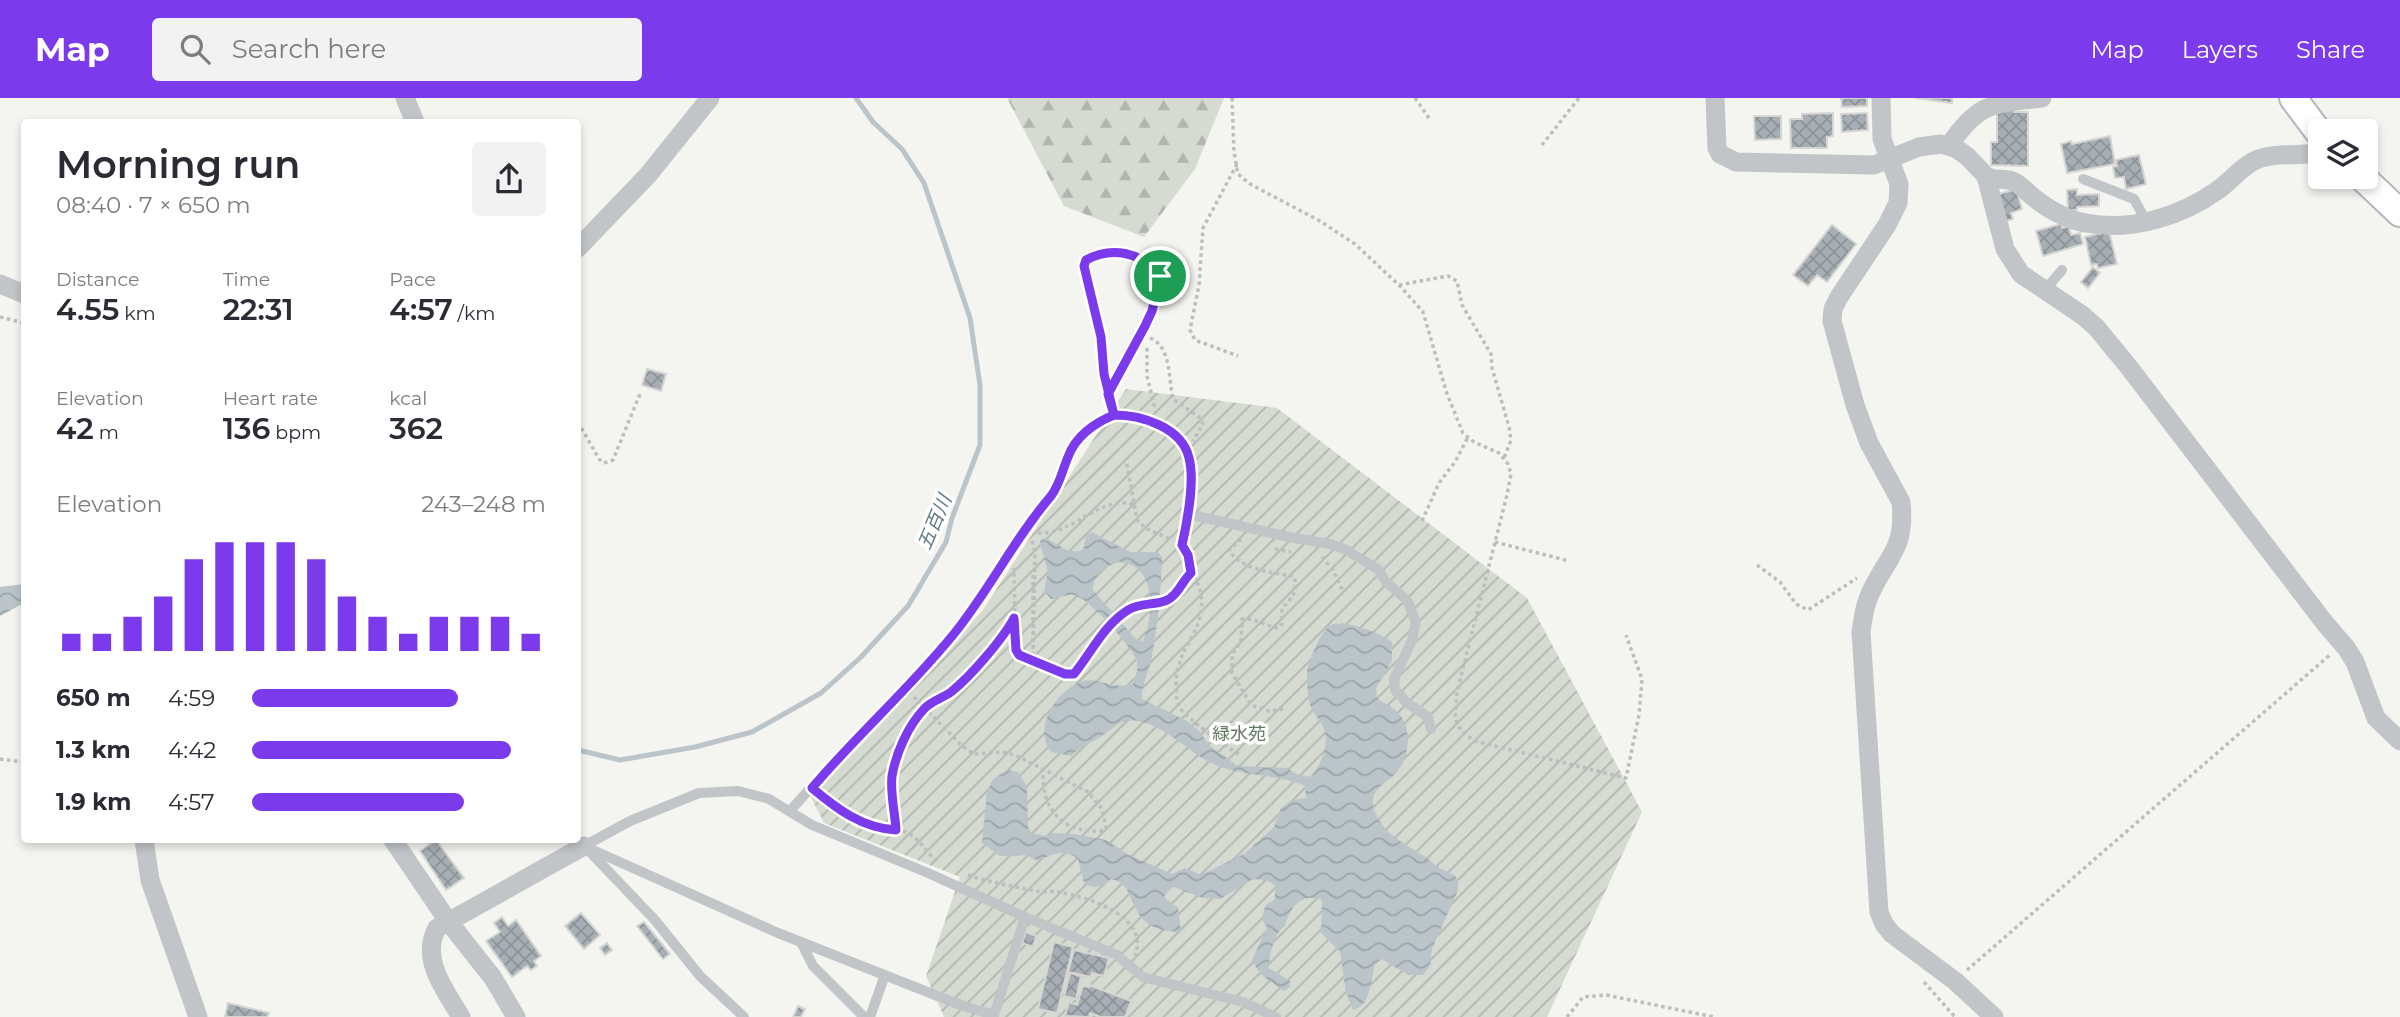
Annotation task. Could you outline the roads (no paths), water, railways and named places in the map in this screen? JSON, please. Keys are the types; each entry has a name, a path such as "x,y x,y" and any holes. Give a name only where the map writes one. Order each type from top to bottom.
{"main road":[{"path":"2297,99 2310,119"},
{"path":"2375,189 2400,213"}],"street":[{"path":"405,98 414,119"},
{"path":"581,245 648,175 710,98"},
{"path":"1715,98 1717,148 1720,154 1736,162 1874,165 1919,147 1949,146 1968,157 1993,180 2011,181 2055,211 2085,223 2126,225 2180,212 2217,191 2254,160 2308,154"},
{"path":"1881,98 1882,139 1900,192 1895,213 1839,297 1833,309 1832,321 1855,405 1869,443 1901,502 1902,512 1900,540 1892,559 1870,594 1861,632 1879,912 1892,934 1955,981 1994,1017"},
{"path":"1949,146 1968,119 1979,111 2000,102 2042,98"},
{"path":"1986,176 1996,223 2007,255 2021,274 2095,327 2343,643 2362,678 2376,718 2400,741"},
{"path":"0,284 21,293"},
{"path":"144,843 150,880 198,1017"},
{"path":"395,843 448,921 493,978 516,1017"},
{"path":"461,1017 439,980 432,961 433,935 437,928 579,843"}],"lane":[{"path":"2083,179 2134,199 2146,221"},
{"path":"1108,394 1149,318 1160,276 1137,254 1098,254 1086,260 1084,266 1101,337 1104,374 1108,394 1114,415"},
{"path":"2045,290 2062,270"},
{"path":"790,811 955,634 1022,533 1055,490 1068,455 1078,440 1100,421 1114,415 1143,419 1160,425 1174,435 1186,451 1190,459 1188,514 1182,545"},
{"path":"1188,514 1330,544 1378,569 1386,582 1407,600 1416,622 1412,640 1394,679 1395,690 1407,703 1428,717 1431,729"},
{"path":"581,842 699,793 738,791 769,799 812,825 1117,955 1143,976 1242,1002 1255,1013 1276,1017"},
{"path":"581,842 801,942 963,1006 999,1016 1024,917"},
{"path":"581,842 654,919 700,976 744,1017"},
{"path":"801,942 813,966 864,1017"},
{"path":"870,1017 885,975"}],"water":[{"path":"1092,532 1130,552 1158,552 1162,557 1156,631 1142,699 1187,721 1210,746 1238,766 1287,768 1296,774 1310,777 1320,762 1326,738 1324,728 1311,708 1307,688 1308,667 1319,639 1331,625 1345,624 1371,631 1392,642 1392,661 1376,688 1377,698 1401,716 1408,738 1406,755 1399,769 1373,797 1375,812 1391,834 1454,875 1458,882 1458,890 1432,949 1430,966 1423,975 1408,975 1382,959 1375,964 1367,998 1353,1010 1346,993 1340,951 1321,933 1322,900 1308,898 1294,907 1271,951 1269,968 1290,981 1290,987 1284,991 1260,974 1252,960 1267,928 1262,919 1265,906 1275,899 1275,885 1266,880 1253,879 1220,899 1203,898 1171,886 1164,897 1178,908 1181,932 1162,930 1140,916 1121,883 1111,879 1098,887 1084,883 1078,859 1072,855 1062,853 1036,860 1026,855 1000,856 982,843 987,791 993,779 1007,770 1018,772 1027,787 1028,826 1031,833 1045,836 1052,833 1074,834 1106,840 1129,855 1172,874 1185,868 1201,875 1244,854 1274,827 1281,808 1293,800 1306,798 1305,786 1211,763 1167,734 1143,722 1131,720 1120,723 1071,756 1051,752 1044,732 1046,721 1064,692 1073,685 1088,680 1120,686 1133,684 1137,671 1131,651 1088,603 1073,595 1051,599 1044,591 1048,572 1041,539 1046,538 1064,548 1077,551 1083,550 1086,536","holes":["1119,562 1140,571 1149,592 1149,618 1143,641 1134,637 1093,590 1095,580 1109,566"]},
{"path":"21,584 21,605 0,616 0,587"}],"waterway":[{"name":"五百川","path":"581,751 620,760 695,747 752,732 821,693 860,658 908,606 946,542 952,518 980,445 980,385 970,318 924,183 902,149 873,122 856,98"}],"park label":[{"name":"緑水苑","path":"1239,734"}]}
